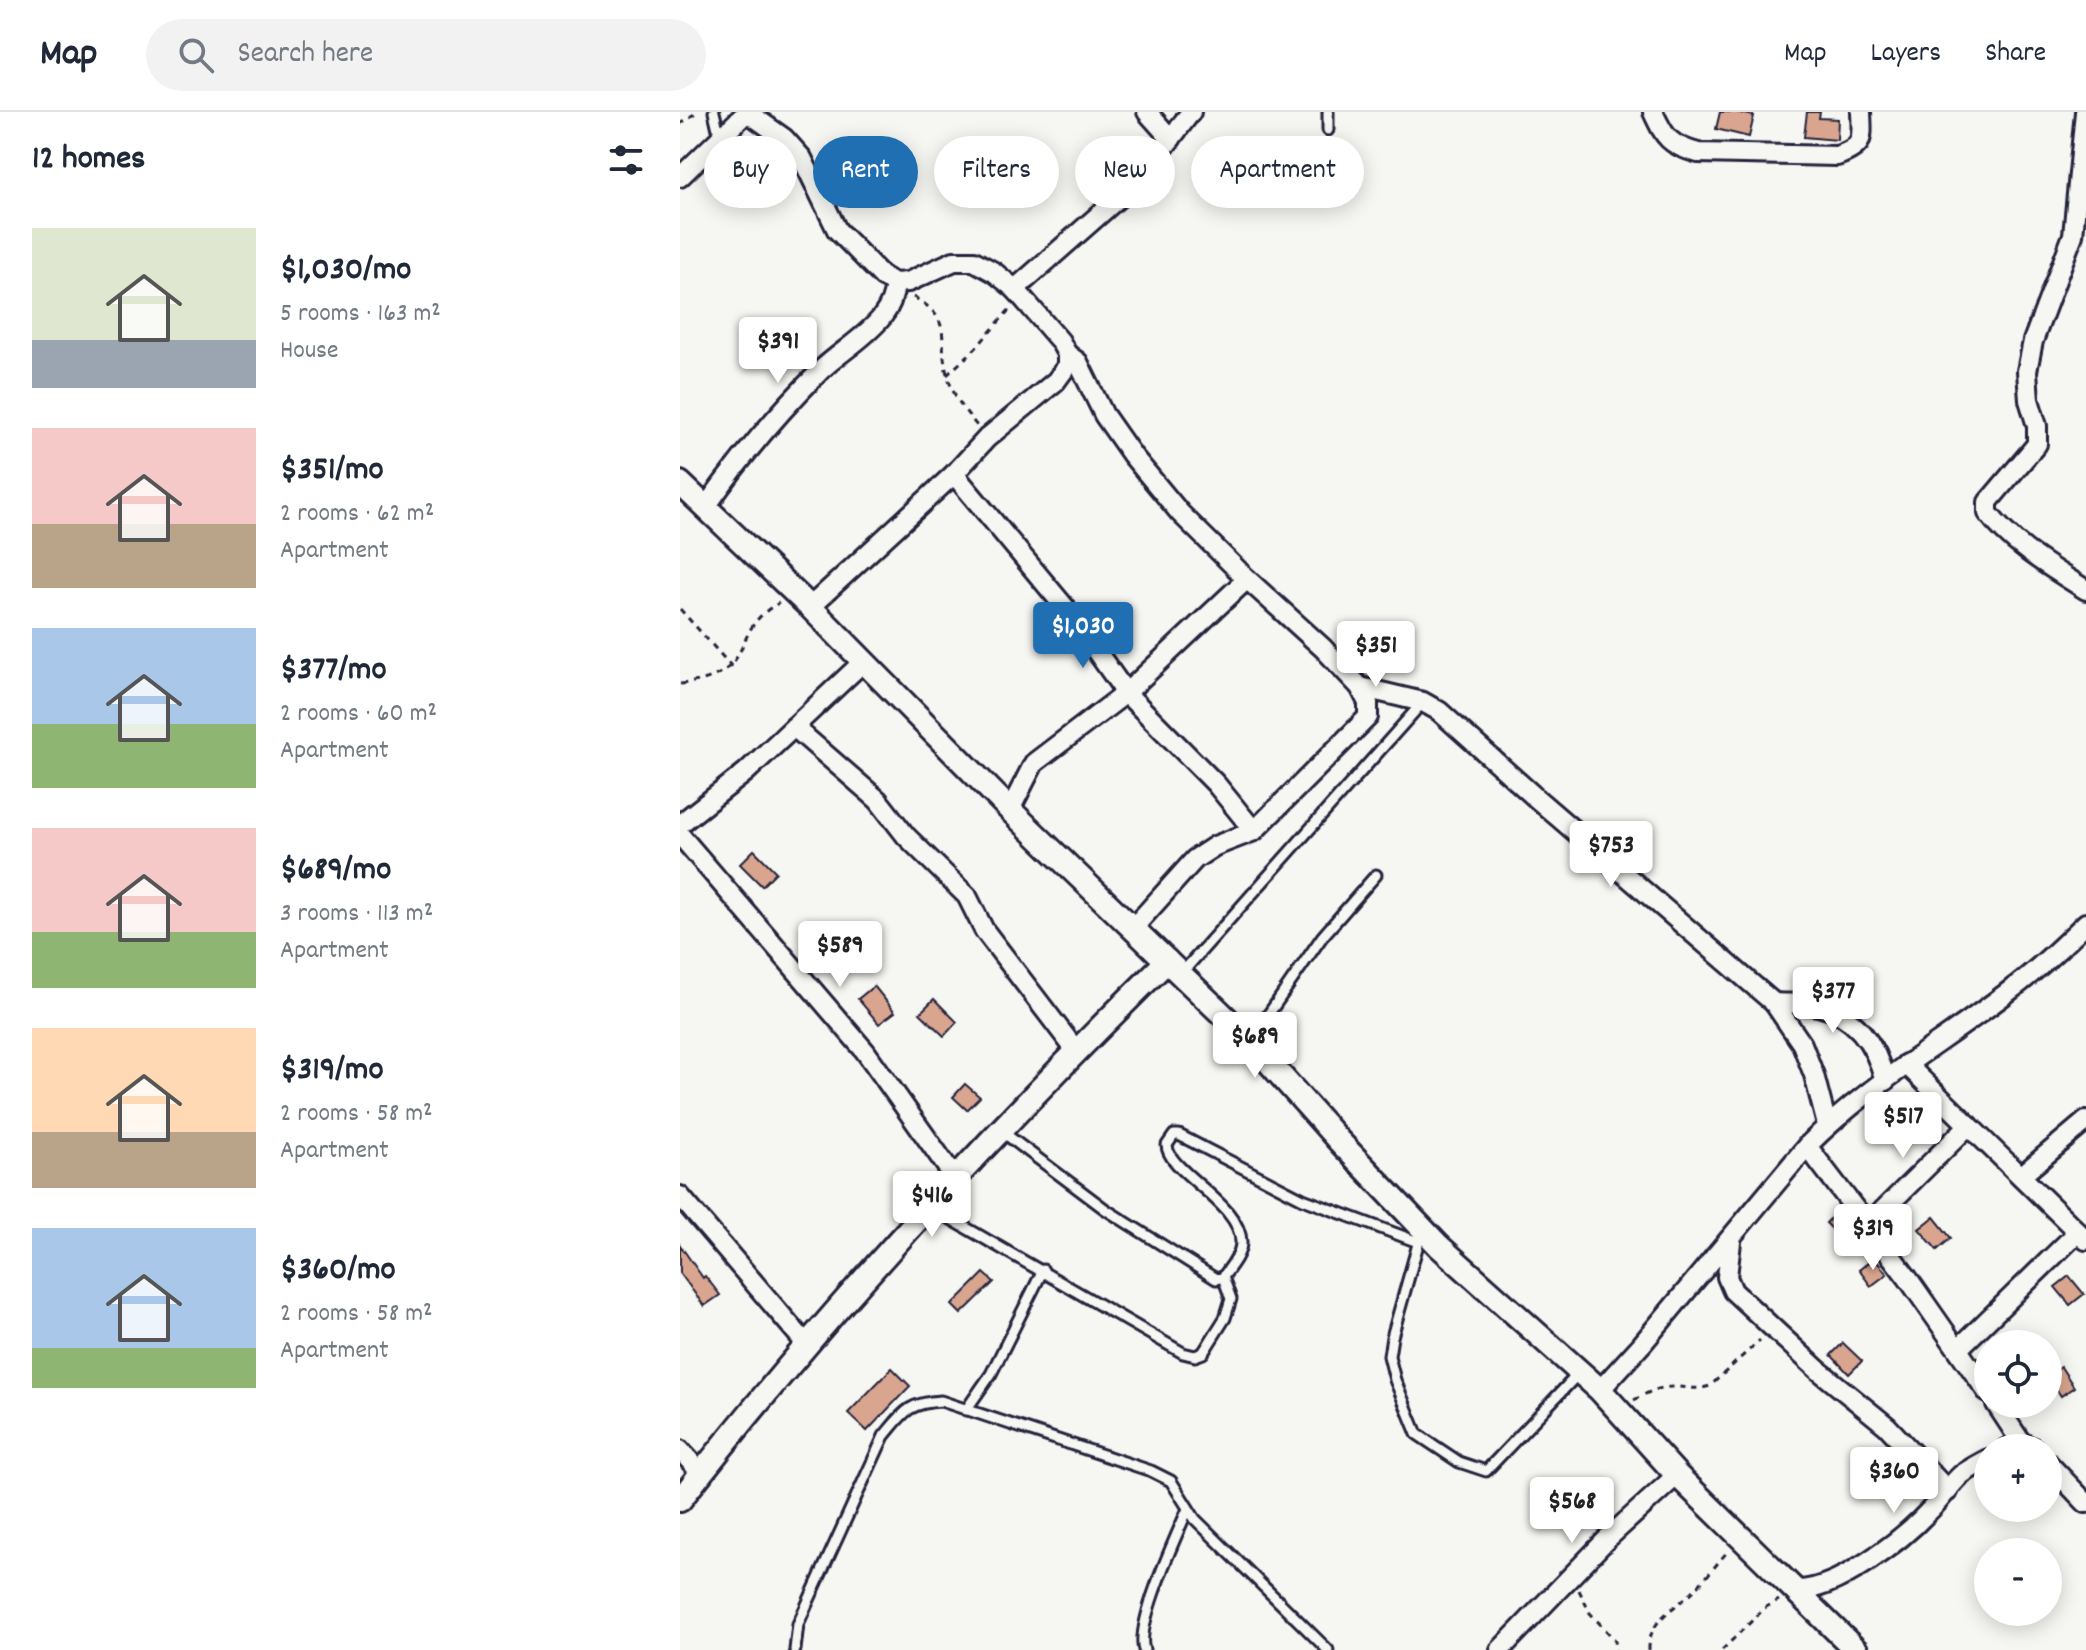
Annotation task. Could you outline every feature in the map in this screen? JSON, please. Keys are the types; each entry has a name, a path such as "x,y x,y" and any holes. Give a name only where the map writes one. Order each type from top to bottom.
{"street":[{"path":"722,136 747,112 784,138 802,158 837,230 894,287"},
{"path":"1147,112 1168,136"},
{"path":"1173,136 1191,112"},
{"path":"1653,112 1677,147 1698,153 1784,156 1837,156 1855,149 1862,138 1861,112"},
{"path":"2085,112 2073,235 2033,341 2027,371 2029,400 2037,426 2037,444 1988,502 1988,513 2010,536 2046,565 2086,590"},
{"path":"680,177 704,154"},
{"path":"1018,292 1109,208"},
{"path":"894,287 954,261 974,261 994,272 1018,292 1060,341 1067,354 1078,362 1104,415 1132,455 1180,513 1360,687 1368,703 1368,717"},
{"path":"705,508 742,456 781,413 823,369 884,315 894,287"},
{"path":"803,600 954,474 987,438 1056,381 1067,366 1067,354"},
{"path":"954,474 1068,611 1126,693 1216,784 1254,831"},
{"path":"680,483 803,600 1010,810 1250,1041 1420,1236 1600,1390 1677,1475 1856,1650"},
{"path":"1010,810 1034,763 1126,693 1247,579"},
{"path":"680,824 746,772 863,662"},
{"path":"1360,687 1423,702 1439,711 1774,1003 1802,1044 1827,1125"},
{"path":"1133,928 1195,859 1215,846 1254,831 1368,717 1404,698"},
{"path":"794,727 878,800 906,836 967,896 984,930 1077,1052"},
{"path":"680,835 865,1051 955,1178"},
{"path":"1600,1390 1827,1125 1906,1064 2018,985 2086,923"},
{"path":"680,1500 807,1345 955,1178 1077,1052 1174,968"},
{"path":"1774,1003 1819,1006 1846,1018 1868,1039 1879,1057 1885,1081"},
{"path":"1906,1064 2082,1236 1958,1349"},
{"path":"2021,1176 2086,1121"},
{"path":"1868,1225 1969,1125"},
{"path":"1807,1146 1974,1372"},
{"path":"680,1196 807,1345"},
{"path":"1732,1238 1727,1263 1729,1284 1774,1331 1887,1426 1948,1491"},
{"path":"680,1450 701,1473"},
{"path":"1797,1590 1815,1588 1843,1576 1894,1542 1926,1514 1962,1475 1974,1468"},
{"path":"1500,1650 1608,1538 1677,1475"},
{"path":"2062,1478 2086,1503"}],"lane":[{"path":"714,112 720,136"},
{"path":"1328,112 1328,130"},
{"path":"1174,968 1423,702"},
{"path":"1250,1041 1322,937 1376,875"},
{"path":"1000,1130 1105,1209 1211,1278 1223,1277"},
{"path":"1223,1277 1238,1255 1241,1242 1235,1225 1213,1195 1170,1158 1167,1145 1174,1135 1303,1199 1420,1236 1401,1299 1389,1356 1395,1380 1417,1434 1459,1462 1486,1471 1579,1372"},
{"path":"930,1207 1183,1353 1195,1356 1203,1353 1229,1308 1230,1291 1223,1277"},
{"path":"966,1410 991,1374 1043,1270"},
{"path":"795,1650 798,1624 884,1436 901,1415 920,1402 941,1401 1151,1471 1171,1481 1188,1509 1238,1563 1328,1650"},
{"path":"1144,1650 1142,1639 1158,1582 1188,1509"}],"path":[{"path":"680,124 697,112"},
{"path":"894,287 932,308 941,319 947,375 961,406 987,438"},
{"path":"947,375 975,349 1018,292"},
{"path":"680,684 716,676 732,667 740,657 756,620 767,609 803,600"},
{"path":"680,609 732,667"},
{"path":"1616,1409 1662,1388 1675,1386 1701,1390 1710,1386 1747,1349 1774,1331"},
{"path":"1649,1650 1654,1626 1695,1589 1740,1536"},
{"path":"1572,1576 1590,1613 1615,1640 1616,1650"},
{"path":"1722,1650 1766,1607 1797,1590"}],"building":[{"path":"1720,112 1754,116 1749,137 1716,129"},
{"path":"1807,112 1820,112 1819,118 1838,119 1837,140 1804,137"},
{"path":"754,850 776,872 762,886 740,864"},
{"path":"874,986 895,1012 879,1024 858,999"},
{"path":"934,999 957,1022 944,1036 920,1013"},
{"path":"965,1084 980,1097 967,1110 953,1097"},
{"path":"1840,1209 1853,1226 1841,1238 1826,1223"},
{"path":"1934,1217 1951,1238 1937,1250 1919,1229"},
{"path":"680,1245 703,1278 705,1276 720,1295 704,1306 680,1273"},
{"path":"1874,1258 1887,1274 1871,1286 1859,1270"},
{"path":"984,1273 994,1282 961,1314 952,1305"},
{"path":"2069,1276 2084,1294 2070,1305 2055,1287"},
{"path":"1843,1343 1862,1361 1849,1374 1831,1355"},
{"path":"892,1368 910,1386 867,1431 848,1413"},
{"path":"2062,1369 2074,1387 2062,1395"}]}
